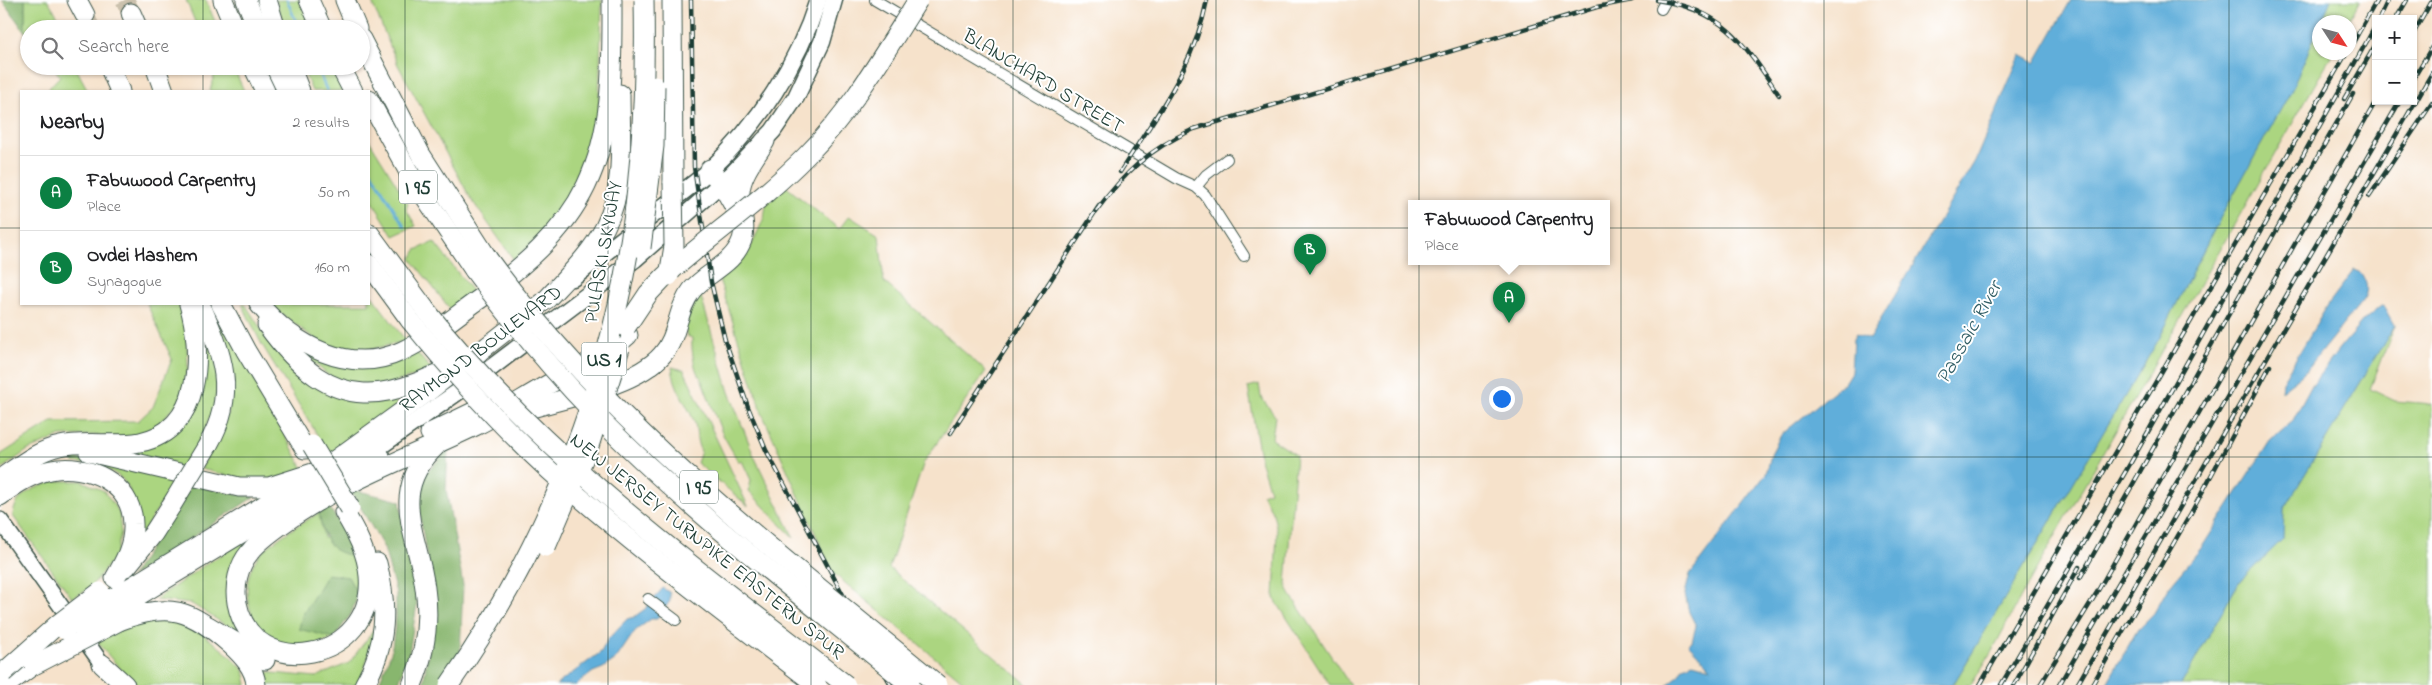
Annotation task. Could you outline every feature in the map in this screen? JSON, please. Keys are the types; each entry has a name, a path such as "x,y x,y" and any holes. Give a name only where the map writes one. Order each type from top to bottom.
{"highway":[{"path":"223,0 231,20"},
{"path":"246,0 254,20"},
{"path":"267,0 273,20"},
{"path":"308,0 318,20"},
{"path":"323,0 331,20"},
{"path":"345,0 353,20"},
{"path":"260,305 284,330 314,349 348,359 377,358 402,351 426,338 532,257 570,214 586,187 596,162 605,126 610,93 612,0"},
{"path":"547,299 596,242 610,216 616,198 620,152 617,0"},
{"name":"PULASKI SKYWAY","path":"449,685 484,632 534,543 574,450 605,355 620,295 635,205 641,135 644,0"},
{"name":"PULASKI SKYWAY","path":"464,685 518,599 564,508 600,414 627,331 652,172 655,112 655,0"},
{"path":"476,426 600,355 652,309 670,274 674,246 672,0"},
{"path":"349,468 391,452 627,331 648,294 665,276 788,174 824,136 864,83 918,0"},
{"name":"I 95","path":"370,56 421,155 481,264 551,367 628,446 694,505 910,685"},
{"path":"113,75 120,90"},
{"path":"158,75 164,90"},
{"path":"257,75 265,90"},
{"path":"279,75 287,90"},
{"path":"294,75 300,90"},
{"path":"345,75 352,90"},
{"path":"356,75 364,90"},
{"name":"I 95","path":"370,102 390,140 439,220 567,358 641,434 706,492 938,685"},
{"path":"370,114 390,140"},
{"path":"347,510 362,545 368,567 369,592 361,616 348,636 322,653 296,657 274,652 253,636 239,611 236,598 237,580 243,562 250,552 270,533 316,502 372,472 476,426 538,405 601,388 635,375 652,364 662,355 671,341 682,306 689,294 700,282 726,263 738,249 743,236 740,188 765,141"},
{"path":"716,177 743,226"},
{"name":"NEW JERSEY TURNPIKE EASTERN SPUR","path":"370,235 418,315 479,400 562,481 644,550 817,685"},
{"name":"NEW JERSEY TURNPIKE EASTERN SPUR","path":"370,265 571,466 646,528 846,685"},
{"name":"RAYMOND BOULEVARD","path":"110,606 319,471 388,422 547,299"},
{"path":"0,479 40,454 59,446 145,441 159,435 172,425 189,400 197,374 197,341 189,305"},
{"path":"115,578 147,543 208,446 221,416 225,397 225,378 220,350 200,305"},
{"path":"222,305 246,351 370,543 380,577 385,606 383,635 375,664 364,685"},
{"path":"231,305 308,447"},
{"path":"253,305 282,345 302,366 323,382 353,393 380,394 406,387 438,375 478,353"},
{"path":"412,685 423,653 427,618 425,586 408,513 409,492 419,466 440,442"},
{"path":"40,454 92,452 231,485 255,488 276,485 319,471"},
{"name":"RAYMOND BOULEVARD","path":"110,606 349,468"},
{"path":"0,496 25,479 52,470 82,469 96,473 108,480 127,500 133,522 128,553 115,578 110,606 34,665 3,678"},
{"path":"3,678 58,624 110,606 145,612 168,610 190,615 259,656 277,664 298,667 326,663 350,649 366,629 376,605 380,577"},
{"path":"208,626 246,662 254,675 256,685"},
{"path":"102,664 110,685"},
{"path":"102,664 124,685"}],"main road":[{"name":"RAYMOND BOULEVARD","path":"349,468 439,406 652,244 716,177 782,78 804,37 818,0"},
{"name":"RAYMOND BOULEVARD","path":"547,299 765,141 787,112 806,77 822,42 834,0"},
{"path":"0,520 102,664"}],"street":[{"name":"BLANCHARD STREET","path":"875,0 1176,178 1196,187 1210,203 1244,256"},
{"path":"1196,187 1206,175 1227,158"},
{"path":"648,599 676,620"}],"green space":[{"path":"2,0 25,0 25,20 20,20 20,25"},
{"path":"25,0 48,0 60,20 25,20"},
{"path":"186,0 206,0 214,20 194,20"},
{"path":"276,0 299,0 309,20 282,20"},
{"path":"371,0 602,0 598,128 563,213 514,260 471,199 398,65"},
{"path":"2331,0 2360,0 2352,15 2324,15"},
{"path":"2312,42 2312,60 2329,60 2029,582 1991,653 1971,685 1953,685 2159,339 2213,231 2291,91"},
{"path":"80,75 87,90 50,90 49,88 60,76"},
{"path":"214,75 237,75 244,90 210,90"},
{"path":"305,75 336,75 344,90 312,90"},
{"path":"370,142 408,203 406,209 416,226 394,236 370,198"},
{"path":"784,185 839,229 849,216 879,235 884,282 986,371 924,462 889,568 1028,685 968,685 833,573 762,413 718,276 749,251 764,218 767,199"},
{"path":"434,242 472,291 450,309 411,259 416,250"},
{"path":"699,290 729,392 754,456 794,538 749,491 751,480 742,461 738,461 722,433 701,378 696,371 692,338 687,336 684,327"},
{"path":"370,293 406,341 364,351 322,344 276,310 273,305 370,305"},
{"path":"147,305 179,305 186,326 188,368 179,402 155,427 128,438 93,435 61,436 28,450 0,470 0,455 52,422 138,421 153,407 172,359"},
{"path":"204,305 215,305 306,474 250,481 201,469 229,412"},
{"path":"242,305 246,305 270,343 362,402 380,402 393,397 397,405 331,457 261,343"},
{"path":"2395,325 2370,389 2395,401 2432,404 2432,685 2181,685 2239,582 2283,539 2284,509"},
{"path":"202,335 213,354 217,366 216,394 209,420 185,468 115,453 166,438"},
{"path":"415,351 433,371 381,386 333,379 303,354 309,352"},
{"path":"672,367 684,370 748,506 697,463 701,451 694,421 678,388"},
{"path":"1259,384 1261,397 1275,416 1272,439 1296,455 1286,584 1290,594 1350,685 1330,685 1274,598 1277,531 1273,513 1262,494 1270,491 1261,463 1248,387"},
{"path":"448,450 446,489 463,585 460,654 440,685 423,685 435,609 416,490 423,476"},
{"path":"74,458 176,480 139,538 134,505 125,483 108,470 93,465 73,462"},
{"path":"55,481 82,481 104,491 119,512 121,533 116,555 89,589 72,598 13,516 18,502 27,492"},
{"path":"191,485 254,497 131,577"},
{"path":"350,489 400,501 417,604 409,653 398,685 378,685 391,653 396,619 396,593 384,548"},
{"path":"329,507 349,538 349,555 335,550 324,534 319,513"},
{"path":"319,513 324,538 349,540 360,575 358,595 348,577 334,638 322,643 309,645 282,644 269,636 255,621 248,601 248,580 255,561 260,554 284,534"},
{"path":"264,529 231,601 240,634 192,604 155,600 206,564"},
{"path":"327,574 348,577 358,595 351,614 334,638 299,629 302,616"},
{"path":"168,619 193,626 229,655 244,670 247,685 134,685 97,642 134,622"},
{"path":"379,623 359,685 264,685 262,672 316,677 349,663"}],"water":[{"name":"Passaic River","path":"2071,0 2331,0 2324,15 2312,15 2312,43 2291,91 2213,231 2159,339 1953,685 1667,685 1677,677 1683,667 1693,663 1711,668 1688,644 1692,641 1696,626 1689,612 1685,594 1690,574 1766,474 1772,452 1781,435 1844,383 1851,372 1853,339 1856,334 1869,339 1975,161 2020,55 2035,63"},
{"path":"2354,270 2361,273 2366,283 2367,290 2363,300 2303,374 2281,391 2282,382 2329,303"},
{"path":"2381,306 2385,307 2395,325 2284,509 2283,539 2239,582 2181,685 2106,685 2138,629 2154,613 2168,588 2202,547 2270,441 2292,422 2312,385 2340,348 2363,321"},
{"path":"663,588 670,593 670,601 657,619 651,619 635,631 616,659 593,672 576,685 556,685 601,652 608,639 627,619 634,617 645,609"}],"waterway":[{"path":"287,0 295,20"},
{"path":"320,75 327,90"},
{"path":"370,170 405,227"}],"tunnel":[{"path":"125,0 131,13"},
{"path":"85,15 87,20"}],"railway":[{"path":"691,0 694,167 711,282 725,340 748,407 766,450 891,685"},
{"path":"1120,172 1160,110 1183,69 1193,48 1207,0"},
{"path":"1096,211 1117,185 1139,163 1151,153 1194,129 1597,7 1632,0"},
{"path":"1657,0 1680,5 1716,21 1743,45 1779,95"},
{"path":"2357,36 2377,0"},
{"path":"2381,15 2388,0"},
{"path":"2398,15 2407,0"},
{"path":"2417,27 2432,1"},
{"path":"2001,685 2130,464 2372,32"},
{"path":"2417,72 2432,47"},
{"path":"2344,99 2372,51"},
{"path":"1980,685 2342,60"},
{"path":"2077,685 2432,73"},
{"path":"2080,578 2353,94"},
{"path":"2369,197 2432,103"},
{"path":"2040,685 2096,594 2374,105"},
{"path":"2059,685 2398,105"},
{"path":"950,434 1099,206"},
{"path":"2092,685 2191,513 2270,366"},
{"path":"2014,685 2079,567"}],"place":[{"name":"Ovdei Hashem","path":"1310,275"},
{"name":"Fabuwood Carpentry","path":"1509,323"}]}
